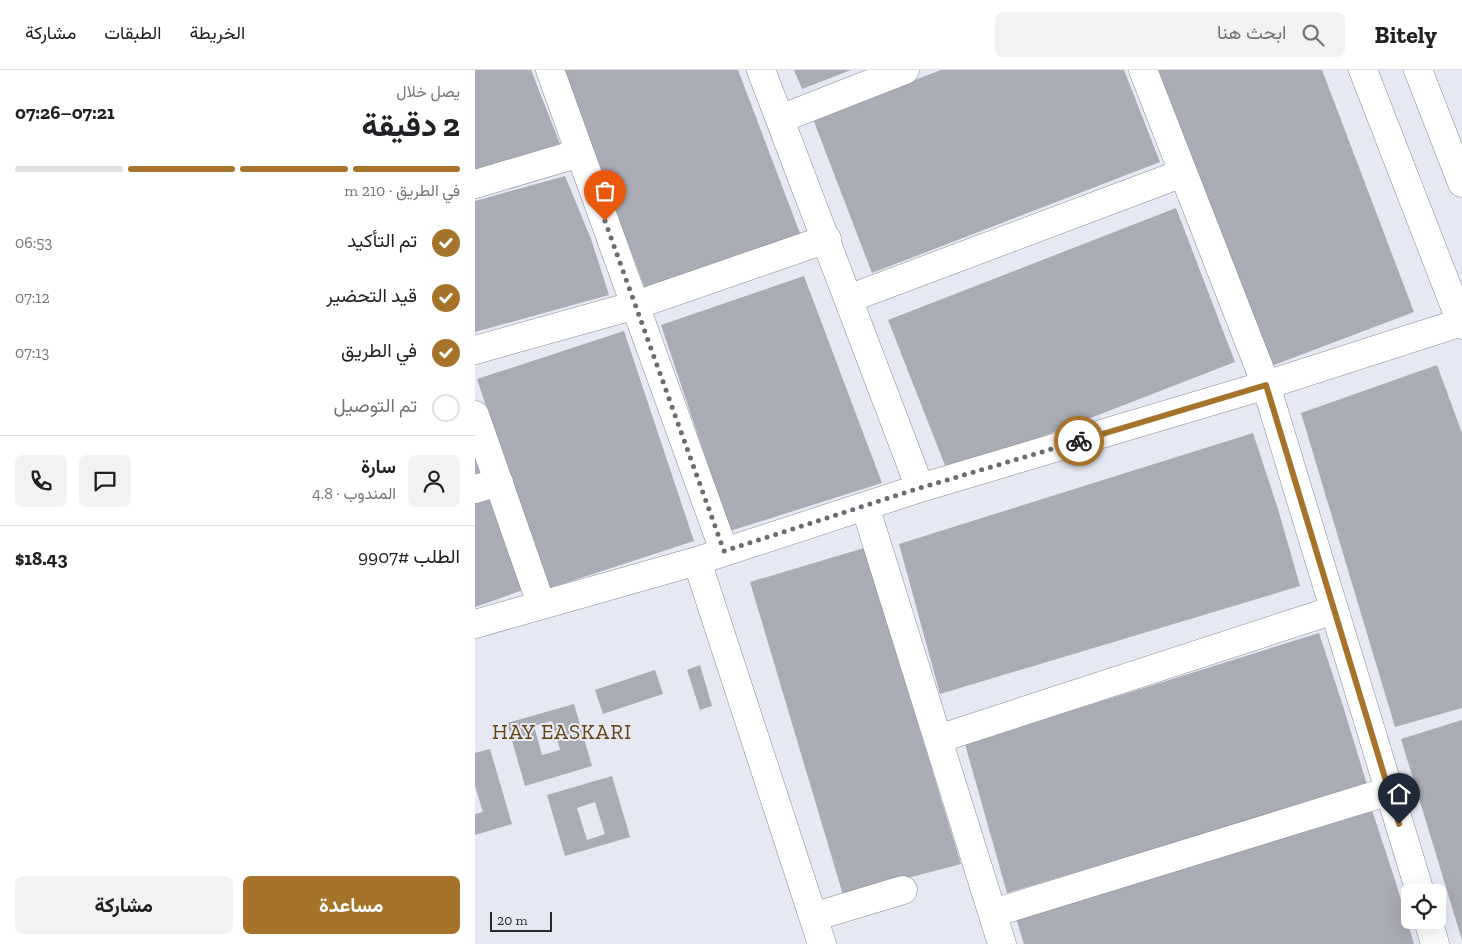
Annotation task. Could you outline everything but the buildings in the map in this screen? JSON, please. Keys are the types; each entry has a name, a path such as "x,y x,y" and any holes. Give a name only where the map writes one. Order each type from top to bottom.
{"street":[{"path":"550,70 724,551"},
{"path":"761,70 827,239 920,488"},
{"path":"780,119 905,70"},
{"path":"1143,70 1266,385 1418,884"},
{"path":"475,624 697,561 920,488 1266,385 1462,323 1363,70"},
{"path":"1418,70 1462,183"},
{"path":"475,184 580,153"},
{"path":"849,299 1183,173"},
{"path":"475,350 636,305 827,239"},
{"path":"475,416 487,486 541,604"},
{"path":"865,506 1002,944"},
{"path":"697,561 821,944"},
{"path":"938,739 1334,610"},
{"path":"993,913 1389,791"},
{"path":"813,918 903,890"},
{"path":"1431,929 1435,944"}],"way so far":[{"path":"605,221 724,551 920,488 1079,441"}],"district":[{"name":"HAY EASKARI","path":"562,731"}],"route":[{"path":"1079,441 1266,385 1399,824"}]}
